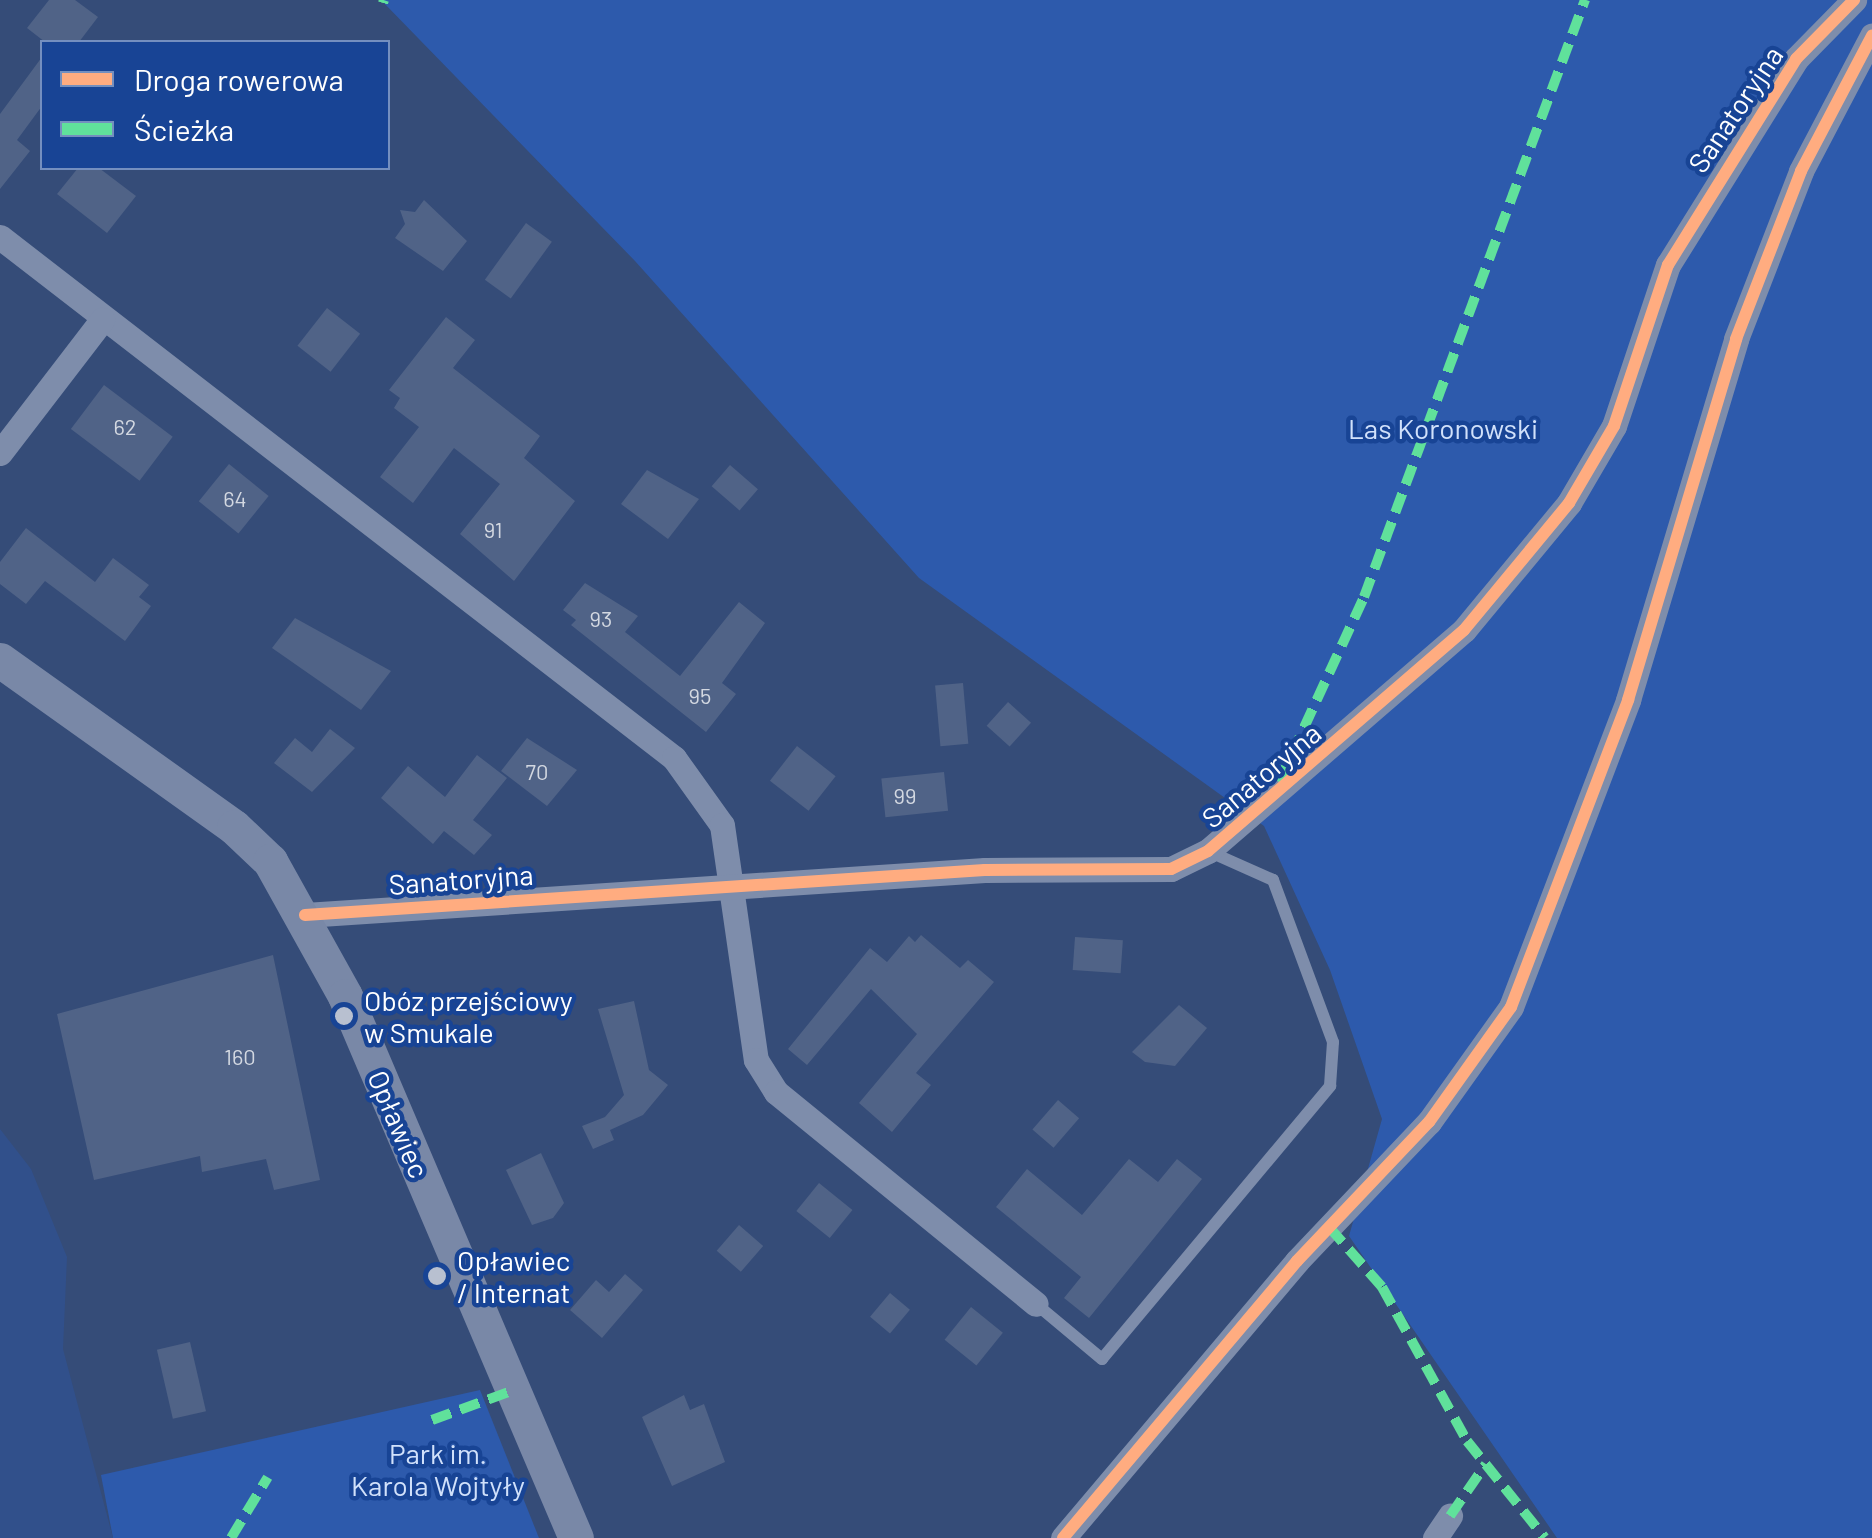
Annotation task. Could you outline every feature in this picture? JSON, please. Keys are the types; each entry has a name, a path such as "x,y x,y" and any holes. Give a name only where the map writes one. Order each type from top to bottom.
{"street":[{"name":"Sanatoryjna","path":"305,916 730,885 1170,869 1208,851 1464,630 1570,504 1614,426 1676,250 1796,58 1854,0"},
{"path":"1064,1538 1297,1262 1429,1122 1511,1006 1628,700 1736,339 1800,170 1872,36"},
{"path":"0,237 102,320 674,758 722,826 756,1060 776,1092 1036,1304"},
{"path":"0,453 102,320"},
{"name":"Opławiec","path":"0,660 254,842 305,916 576,1538"}],"lane":[{"path":"1036,1304 1102,1359 1330,1086 1333,1042 1273,880 1208,851"}],"green space":[{"name":"Las Koronowski","path":"381,0 1872,0 1872,1538 1557,1538 1349,1236 1382,1119 1330,970 1264,826 919,578 635,261"},
{"name":"Park im. Karola Wojtyły","path":"480,1390 539,1538 113,1538 101,1475"}],"shaded area":[{"path":"0,1129 31,1169 67,1257 63,1349 113,1538 0,1538"}],"building":[{"path":"49,0 75,0 98,17 81,40 42,40 27,28"},
{"path":"40,60 40,109 17,140 30,151 0,189 0,114"},
{"path":"76,170 102,170 136,196 107,233 57,194"},
{"path":"424,200 467,241 443,271 395,238 405,224 400,210 415,212"},
{"path":"526,223 552,242 511,298 485,280"},
{"path":"327,308 360,334 331,372 297,346"},
{"path":"446,317 475,340 453,368 540,436 524,458 575,501 514,581 460,534 500,484 454,448 413,503 380,477 419,427 394,408 400,398 389,390"},
{"path":"104,385 173,437 140,481 71,429"},
{"path":"229,464 269,496 238,533 199,501"},
{"path":"730,465 758,489 740,510 712,486"},
{"path":"647,470 699,499 668,539 621,504"},
{"path":"26,528 95,582 113,558 149,585 139,597 151,606 125,641 45,581 26,604 0,584 0,562"},
{"path":"585,583 638,616 625,632 680,676 739,602 765,623 722,683 736,694 706,732 571,625 576,620 563,610"},
{"path":"295,618 391,671 361,710 272,648"},
{"path":"963,683 968,744 940,746 935,685"},
{"path":"1008,702 1031,723 1010,747 987,726"},
{"path":"330,729 355,748 312,792 274,763 295,738 312,752"},
{"path":"527,738 577,770 547,806 501,771"},
{"path":"797,746 836,776 809,811 770,781"},
{"path":"477,755 507,778 473,820 492,835 474,855 444,831 433,844 381,798 408,766 445,797"},
{"path":"944,772 948,811 885,817 881,779"},
{"path":"921,935 960,968 968,960 994,982 916,1073 931,1085 892,1132 859,1103 917,1034 871,989 807,1065 788,1049 870,948 887,962 909,936 915,942"},
{"path":"1075,937 1123,940 1121,973 1073,970"},
{"path":"273,955 320,1180 274,1190 266,1159 202,1172 200,1156 94,1180 57,1014"},
{"path":"634,1001 649,1070 668,1085 643,1115 610,1130 614,1140 593,1149 582,1126 605,1117 624,1095 598,1009"},
{"path":"1179,1005 1207,1028 1175,1066 1145,1062 1132,1052"},
{"path":"1058,1100 1079,1118 1054,1148 1032,1129"},
{"path":"541,1153 564,1203 553,1218 532,1225 506,1170"},
{"path":"1129,1159 1158,1182 1177,1159 1202,1179 1089,1318 1064,1298 1081,1277 996,1207 1027,1169 1082,1215"},
{"path":"819,1183 852,1210 830,1238 796,1211"},
{"path":"739,1225 763,1246 741,1272 717,1251"},
{"path":"625,1274 643,1290 602,1338 570,1310 596,1280 609,1292"},
{"path":"890,1293 910,1310 890,1333 870,1317"},
{"path":"971,1307 1003,1333 976,1365 945,1340"},
{"path":"190,1342 206,1411 173,1419 157,1350"},
{"path":"684,1395 690,1410 704,1404 725,1462 672,1486 642,1417"}],"marked path":[{"path":"1279,782 1364,597 1585,0"},
{"path":"1329,1227 1382,1287 1467,1441 1545,1538"},
{"path":"432,1420 514,1390"},
{"path":"1450,1516 1486,1464"},
{"path":"231,1538 268,1477"}],"cycle path":[{"path":"305,915 985,870 1171,869 1208,851 1464,630 1569,503 1614,426 1668,265 1796,59 1854,0"},
{"path":"1063,1538 1297,1261 1429,1122 1511,1007 1628,700 1736,339 1801,171 1872,36"}],"place":[{"name":"Obóz przejściowy w Smukale","path":"344,1016"},
{"name":"Opławiec / Internat","path":"437,1276"}]}
